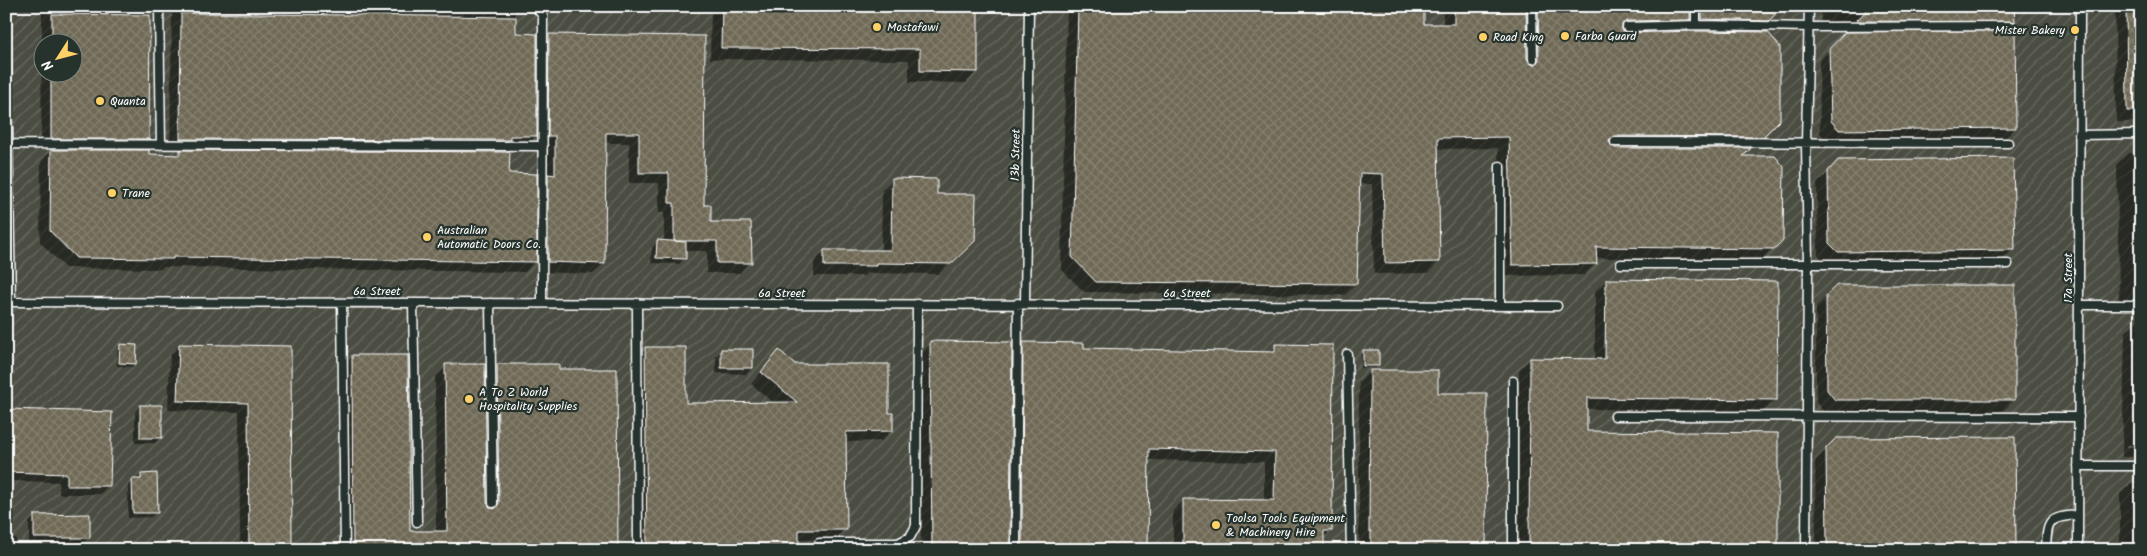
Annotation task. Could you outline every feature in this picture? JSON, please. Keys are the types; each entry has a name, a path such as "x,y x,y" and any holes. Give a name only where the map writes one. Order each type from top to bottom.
{"lane":[{"path":"160,6 161,145"},
{"path":"535,6 543,16 542,303"},
{"name":"13b Street","path":"1016,550 1029,6"},
{"path":"1532,6 1533,59"},
{"path":"1696,6 1696,25"},
{"path":"1806,550 1808,264 1806,143 1809,6"},
{"name":"17a Street","path":"2078,550 2080,6"},
{"path":"6,18 8,302"},
{"path":"1627,27 1696,25 1809,27 2011,26"},
{"path":"2079,135 2141,134"},
{"path":"1615,142 2008,143"},
{"path":"8,144 543,146"},
{"path":"1500,166 1500,306"},
{"path":"1621,264 2008,264"},
{"name":"6a Street","path":"8,302 1022,303 1557,306"},
{"path":"342,302 345,550"},
{"path":"413,303 417,522"},
{"path":"490,303 493,503"},
{"path":"637,303 638,550"},
{"path":"820,543 898,543 910,537 916,526 917,304"},
{"path":"2079,305 2141,306"},
{"path":"1347,354 1351,550"},
{"path":"1513,381 1513,550"},
{"path":"1614,416 2078,417"},
{"path":"2078,466 2141,466"},
{"path":"2046,550 2047,531 2050,522 2059,516 2078,515"}],"shaded area":[{"path":"6,6 2141,6 2141,550 6,550"}],"building":[{"path":"722,6 978,6 978,72 920,71 920,49 721,48"},
{"path":"1078,6 1424,6 1424,24 1454,24 1454,6 1526,6 1527,59 1533,65 1539,59 1538,6 1690,6 1690,20 1627,21 1622,24 1622,30 1627,33 1696,31 1768,32 1780,47 1780,120 1763,137 1615,136 1609,142 1615,148 1751,148 1743,156 1775,156 1784,167 1783,240 1774,249 1596,247 1597,264 1512,265 1509,137 1438,138 1440,262 1385,263 1383,174 1360,173 1357,284 1096,282 1072,257"},
{"path":"1702,6 1783,6 1769,21 1702,19"},
{"path":"1871,6 2014,6 2015,22 1856,21"},
{"path":"2126,6 2141,6 2141,111 2127,111"},
{"path":"181,13 516,17 516,33 537,34 537,136 510,136 510,140 180,139"},
{"name":"Quanta","path":"52,14 150,15 149,139 51,139 51,82 82,82 82,32 52,32"},
{"path":"2015,30 2016,128 1839,130 1831,121 1829,49 1845,32"},
{"path":"549,34 705,36 704,205 711,205 711,222 751,222 752,263 717,263 717,241 674,241 674,203 669,203 669,173 639,173 639,133 606,133 605,264 548,262 548,174 555,175 555,136 548,136"},
{"path":"51,150 149,150 149,154 180,155 180,150 510,152 509,173 537,174 537,262 173,257 173,259 76,258 50,231"},
{"path":"2013,158 2015,250 1838,252 1829,243 1828,171 1838,160"},
{"path":"892,178 937,179 937,194 976,194 975,241 951,264 876,263 876,266 824,266 824,250 891,250"},
{"path":"657,240 686,242 686,259 656,258"},
{"path":"1606,279 1778,281 1777,400 1587,398 1587,431 1778,433 1778,550 1529,550 1530,358 1605,359"},
{"path":"1837,285 2015,285 2015,400 1835,400 1827,390 1826,295"},
{"path":"930,341 1012,342 1010,547 932,547"},
{"path":"1023,342 1084,343 1084,348 1275,352 1275,344 1333,345 1332,531 1324,531 1324,550 1183,550 1183,499 1274,500 1275,452 1149,449 1148,549 1022,547"},
{"path":"120,344 137,345 136,364 119,363"},
{"path":"179,344 291,346 292,550 249,550 248,403 177,401"},
{"path":"645,347 686,347 686,403 797,402 761,372 779,350 795,364 889,364 889,413 893,413 893,431 846,432 847,530 799,530 799,546 647,547"},
{"path":"721,349 753,349 753,368 721,368"},
{"path":"1363,350 1379,350 1379,366 1363,366"},
{"path":"352,355 408,355 410,531 447,531 445,364 485,364 487,503 493,509 499,503 497,364 559,364 559,369 617,369 618,550 353,550"},
{"path":"1370,370 1438,370 1438,393 1487,393 1486,550 1371,550 1371,531 1369,531"},
{"path":"140,405 162,405 162,438 140,438"},
{"path":"6,409 112,412 110,486 67,486 67,474 6,472"},
{"path":"2015,437 2016,550 1832,550 1827,544 1826,448 1836,438"},
{"path":"157,473 158,513 133,513 132,479 141,479 141,474"},
{"path":"90,514 90,538 34,538 34,515"}],"place":[{"name":"Mostafawi","path":"877,27"},
{"name":"Mister Bakery","path":"2075,30"},
{"name":"Farba Guard","path":"1565,36"},
{"name":"Road King","path":"1483,37"},
{"name":"Quanta","path":"100,101"},
{"name":"Trane","path":"112,193"},
{"name":"Australian Automatic Doors Co.","path":"427,237"},
{"name":"A To Z World Hospitality Supplies","path":"469,399"},
{"name":"Toolsa Tools Equipment & Machinery Hire","path":"1216,525"}]}
